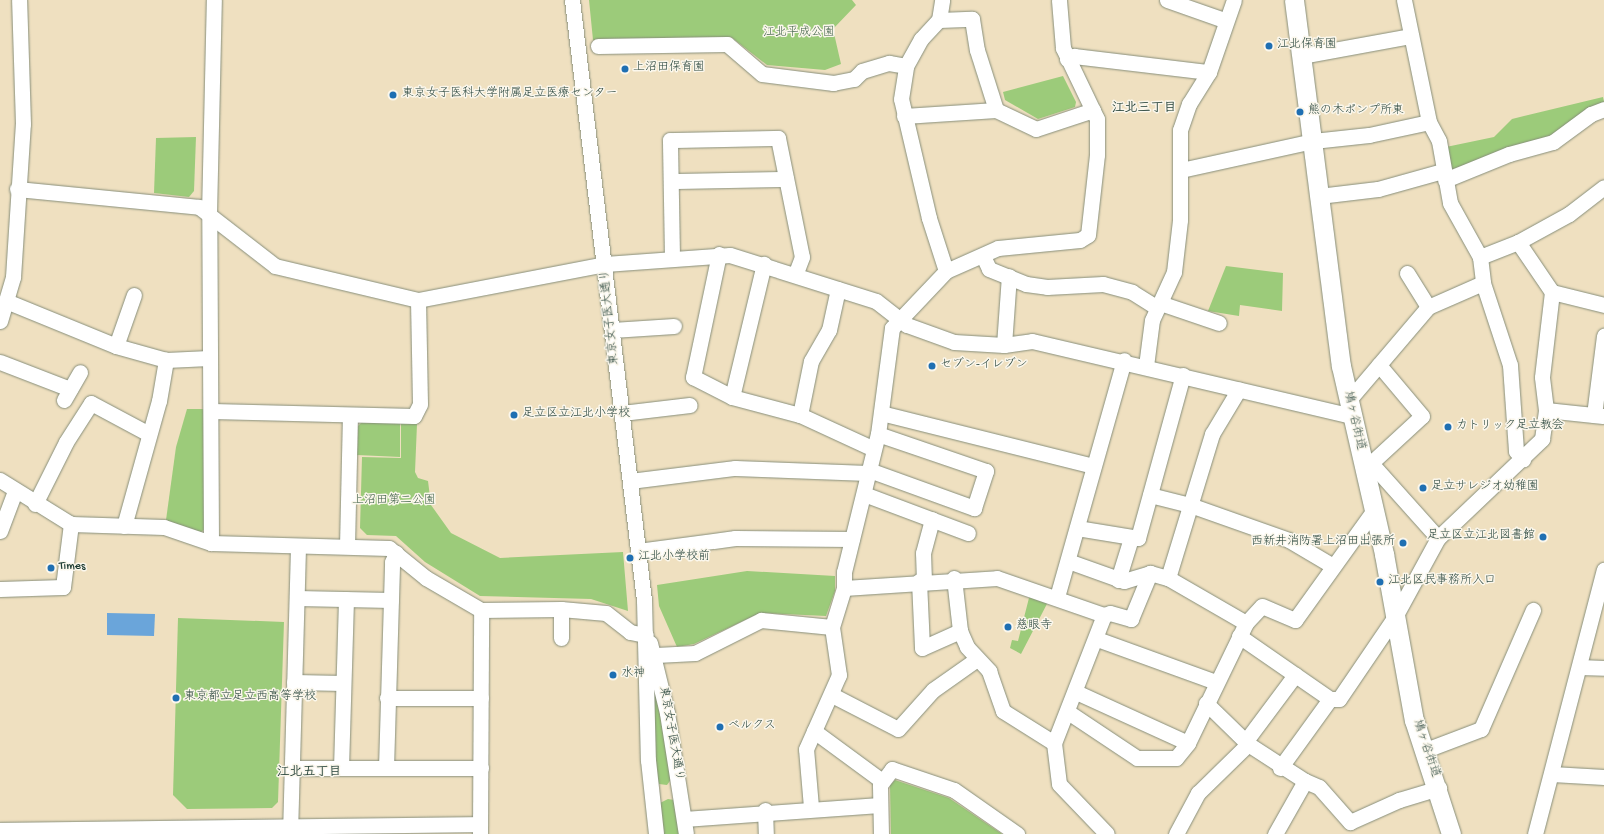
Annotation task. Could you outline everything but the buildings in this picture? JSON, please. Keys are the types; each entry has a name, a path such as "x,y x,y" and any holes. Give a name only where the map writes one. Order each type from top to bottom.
{"main road":[{"name":"鳩ヶ谷街道","path":"1294,0 1312,141 1350,409 1367,464 1374,510 1396,615 1414,720 1423,751 1439,788 1451,834"}],"street":[{"path":"0,321 6,301 6,282 23,124 19,0"},
{"path":"211,543 212,411 209,358 209,214 214,0"},
{"name":"東京女子医大通り","path":"572,0 605,264 638,551 646,635 648,760 656,834"},
{"path":"942,0 939,20 921,39 906,66 901,99 929,218 946,271"},
{"path":"811,807 806,749 832,695 840,664 832,627 844,588 852,539 878,434 887,353 897,319 946,271 983,256 998,248 1080,240 1088,235 1097,154 1093,110 1062,48 1059,0"},
{"path":"1167,0 1224,20"},
{"path":"1146,366 1158,305 1174,272 1181,170 1180,130 1189,104 1210,72 1224,20 1234,0"},
{"path":"1404,0 1430,122 1439,141 1450,203 1480,257 1483,283 1513,378 1516,451 1523,459"},
{"path":"939,20 972,19 977,50 996,110"},
{"path":"1301,56 1411,36"},
{"path":"598,46 726,44 762,74 833,83 854,79 862,71 889,64 906,66"},
{"path":"1067,59 1074,56 1210,72"},
{"path":"1320,196 1378,188 1444,175 1509,154 1553,142 1591,114 1604,109"},
{"path":"904,116 996,110 1036,129 1093,110"},
{"path":"1181,170 1312,141 1369,135 1430,122"},
{"path":"672,258 670,140 778,138 802,257 795,275"},
{"path":"671,180 786,179"},
{"path":"1480,257 1518,242 1569,214 1604,187"},
{"path":"17,189 199,207 275,266 418,300 605,264 719,254 764,264 876,302 897,319 954,342 1004,345 1032,341 1124,360 1239,389 1350,409 1379,365 1428,306 1483,283"},
{"path":"1239,636 1330,700 1339,699 1396,615 1438,538 1523,459 1542,439 1546,410 1542,376 1552,292 1518,242"},
{"path":"719,254 693,377 732,397 800,415 874,449"},
{"path":"983,256 989,270 1009,276 1026,284 1047,288 1103,284 1132,292 1158,305 1219,323"},
{"path":"732,397 764,264"},
{"path":"1408,273 1428,306"},
{"path":"1004,345 1009,276"},
{"path":"800,415 811,361 829,330 838,289"},
{"path":"1552,292 1604,305"},
{"path":"116,346 134,294"},
{"path":"212,411 350,416 414,416 420,404 418,300"},
{"path":"6,301 116,346 166,360 209,358"},
{"path":"612,330 674,326"},
{"path":"1546,410 1599,416 1604,336"},
{"path":"124,526 149,434 166,360"},
{"path":"1057,597 1124,360"},
{"path":"0,362 67,395 80,372"},
{"path":"1379,365 1422,416 1367,464 1438,538"},
{"path":"1077,528 1138,538 1183,375"},
{"path":"1168,578 1212,434 1239,389"},
{"path":"35,504 66,442 91,403 149,434"},
{"path":"622,413 690,405"},
{"path":"881,413 1094,466"},
{"path":"347,546 350,416"},
{"path":"630,481 735,468 869,471 974,508 986,471 878,434"},
{"path":"0,480 35,504 71,524 164,527 211,543 389,548 426,578 481,610 561,609 606,613 630,632 646,635"},
{"path":"0,531 15,490"},
{"path":"864,494 968,533"},
{"path":"1150,495 1190,505 1289,540 1333,566"},
{"path":"1068,712 1137,758 1176,758 1188,743 1216,682 1246,623 1262,606 1295,620 1374,510"},
{"path":"932,520 923,553 921,581 922,648 960,631"},
{"path":"0,589 64,587 71,524"},
{"path":"638,551 735,538 852,539"},
{"path":"1118,580 1131,538"},
{"path":"290,830 298,546"},
{"path":"386,768 391,600 396,553"},
{"path":"1068,561 1118,580 1150,572 1168,578 1246,623"},
{"path":"1535,834 1552,774 1604,570"},
{"path":"1107,834 1059,784 1054,743 1097,639 1104,616 1110,612 1131,619 1150,572"},
{"path":"844,588 954,578 997,578 1057,597 1104,616"},
{"path":"954,578 960,631 977,659 989,671 1003,711 1054,743"},
{"path":"297,598 391,600"},
{"path":"340,768 346,599"},
{"path":"561,609 561,638"},
{"path":"0,830 169,831 480,829 481,610"},
{"path":"1423,751 1481,729 1533,610"},
{"path":"656,656 694,653 761,620 832,627"},
{"name":"東京女子医大通り","path":"646,635 656,656 686,834"},
{"path":"1097,639 1216,682"},
{"path":"832,695 898,729 933,690 977,659"},
{"path":"1579,667 1604,668"},
{"path":"1176,834 1198,793 1247,743 1295,675"},
{"path":"294,682 344,683"},
{"path":"1076,692 1188,743"},
{"path":"387,698 481,698"},
{"path":"1280,768 1330,700"},
{"path":"1206,703 1247,743 1280,768 1319,787 1350,822 1399,800 1439,788"},
{"path":"814,731 882,781"},
{"path":"292,768 481,768"},
{"path":"881,834 880,805 882,781 892,768 954,790 1017,834"},
{"path":"1552,774 1604,777"},
{"path":"1275,834 1305,781"},
{"path":"684,819 765,810 880,805"},
{"path":"765,810 766,834"}],"green space":[{"name":"江北平成公園","path":"589,0 852,0 856,5 833,29 841,64 825,70 767,65 731,37 593,40"},
{"path":"1063,76 1076,102 1075,107 1038,119 1005,100 1003,92"},
{"path":"1603,97 1604,102 1551,136 1450,170 1446,147 1494,137 1512,119"},
{"path":"196,137 194,191 189,197 154,193 156,138"},
{"path":"1226,266 1283,273 1282,311 1240,305 1239,316 1208,311"},
{"path":"187,409 206,409 206,528 200,533 166,520 176,447"},
{"path":"362,422 400,422 400,457 357,455 358,426"},
{"name":"上沼田第二公園","path":"401,422 417,424 415,472 418,478 428,481 431,505 451,533 500,558 623,552 628,611 591,599 480,596 425,562 396,536 367,535 360,528 362,457 401,458"},
{"path":"747,571 835,576 835,591 826,616 760,613 694,644 677,647 659,606 657,585"},
{"path":"1030,594 1049,600 1021,654 1010,648 1012,640 1018,641"},
{"path":"178,618 284,622 278,802 272,808 187,809 173,795"},
{"path":"652,674 672,778 667,785 659,784 655,775"},
{"path":"895,780 949,798 1002,834 891,834 890,785"},
{"path":"668,799 674,800 680,834 664,834 660,803"}],"water":[{"path":"107,613 155,614 154,636 107,635"}],"place":[{"name":"江北保育園","path":"1269,46"},
{"name":"上沼田保育園","path":"625,69"},
{"name":"東京女子医科大学附属足立医療センター","path":"393,95"},
{"name":"熊の木ポンプ所東","path":"1300,112"},
{"name":"セブン-イレブン","path":"932,366"},
{"name":"足立区立江北小学校","path":"514,415"},
{"name":"カトリック足立教会","path":"1448,427"},
{"name":"足立サレジオ幼稚園","path":"1423,488"},
{"name":"足立区立江北図書館","path":"1543,537"},
{"name":"西新井消防署上沼田出張所","path":"1403,543"},
{"name":"江北小学校前","path":"630,558"},
{"name":"Times","path":"51,568"},
{"name":"江北区民事務所入口","path":"1380,582"},
{"name":"慈眼寺","path":"1008,627"},
{"name":"水神","path":"613,675"},
{"name":"東京都立足立西高等学校","path":"176,698"},
{"name":"ベルクス","path":"720,727"}],"district":[{"name":"江北三丁目","path":"1144,109"},
{"name":"江北五丁目","path":"309,773"}]}
